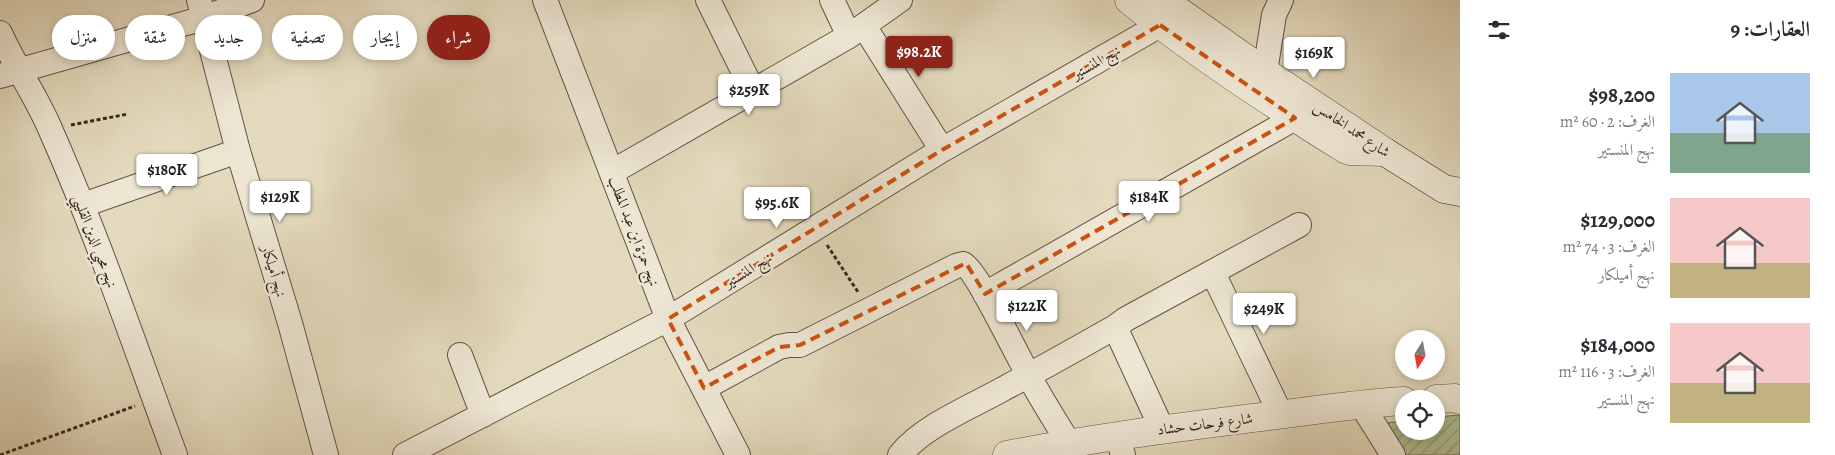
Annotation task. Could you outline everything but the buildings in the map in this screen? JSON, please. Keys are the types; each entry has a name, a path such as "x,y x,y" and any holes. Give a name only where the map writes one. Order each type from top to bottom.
{"street":[{"path":"9,73 202,9 252,0"},
{"name":"نهج حمزة ابن عبد المطلب","path":"545,0 668,319 738,455"},
{"path":"708,0 753,91"},
{"path":"832,0 857,31 942,150"},
{"path":"612,172 857,31 900,0"},
{"path":"1130,0 1162,12 1295,118 1350,151 1385,152"},
{"path":"1265,72 1274,15 1281,0"},
{"name":"نهج أميلكار","path":"202,9 238,151 290,323 326,455"},
{"name":"شارع محمد الخامس","path":"1162,12 1265,72 1385,152 1455,195"},
{"name":"نهج المنستير","path":"406,455 668,319 1162,12"},
{"name":"نهج محيي الدين القليبي","path":"0,33 9,73 38,102 83,205 175,455"},
{"path":"985,294 1295,118"},
{"path":"83,205 238,151"},
{"path":"900,455 912,442 928,430 1114,328 1126,319 1299,226"},
{"path":"704,388 779,347 800,345 960,264 968,267 985,294 1028,376 1068,442"},
{"path":"1213,273 1281,415"},
{"path":"1114,328 1162,429"},
{"path":"460,355 483,415"},
{"name":"شارع فرحات حشاد","path":"1007,455 1068,442 1120,445 1162,429 1362,404 1395,402"},
{"path":"1362,404 1393,455"}],"path":[{"path":"51,129 128,114"},
{"path":"815,228 870,309"},
{"path":"0,455 154,399"}],"highlighted area":[{"path":"1160,25 1295,118 985,294 966,263 800,345 779,347 704,388 668,319 942,150"}],"green space":[{"path":"1460,415 1460,455 1406,455 1396,440 1445,440 1445,416"},
{"path":"1395,422 1395,438 1385,423"}]}
